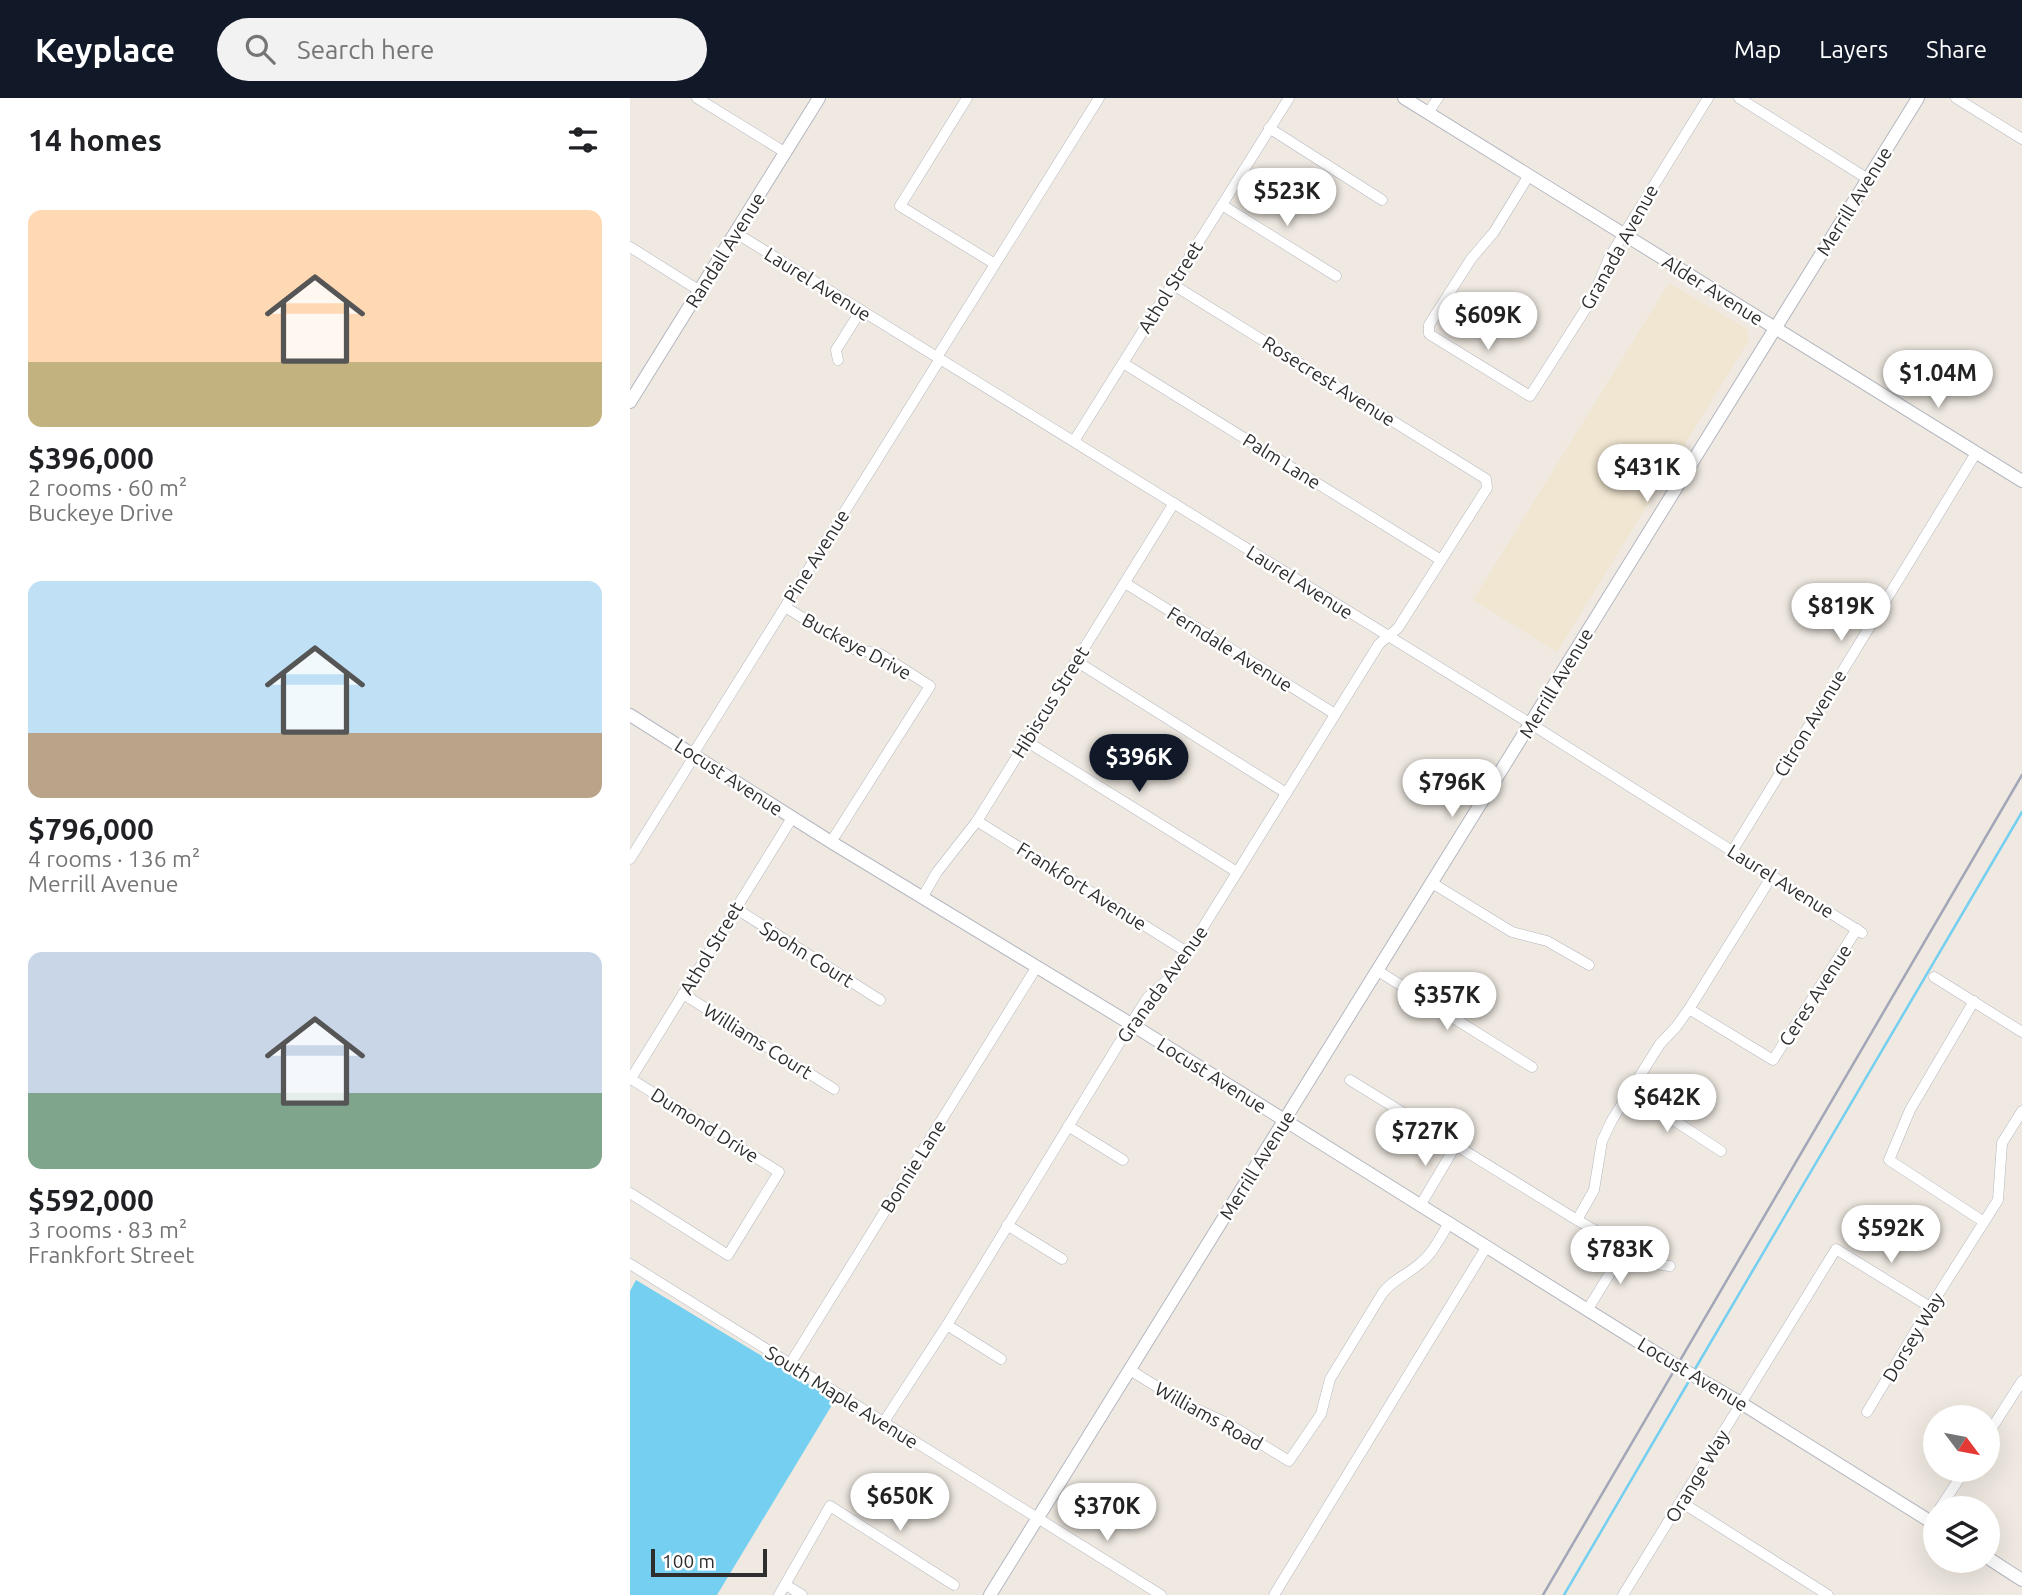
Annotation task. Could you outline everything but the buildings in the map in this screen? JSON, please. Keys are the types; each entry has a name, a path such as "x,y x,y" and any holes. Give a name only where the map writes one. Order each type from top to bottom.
{"main road":[{"name":"Randall Avenue","path":"630,401 819,98"},
{"name":"Alder Avenue","path":"1404,98 2022,480"},
{"name":"Merrill Avenue","path":"990,1595 1918,98"},
{"name":"Locust Avenue","path":"630,715 1677,1366 1923,1514"},
{"path":"2000,1566 2022,1580"}],"street":[{"path":"697,98 786,153"},
{"path":"967,98 900,206 995,264"},
{"name":"Pine Avenue","path":"630,859 1099,98"},
{"name":"Athol Street","path":"1074,441 1289,98"},
{"path":"1428,113 1438,98"},
{"name":"Granada Avenue","path":"1529,175 1494,232 1464,270 1429,326 1430,334 1530,396 1592,299 1609,258 1708,98"},
{"path":"1739,98 1868,179"},
{"path":"1956,98 2022,139"},
{"path":"1269,128 1382,200"},
{"path":"1222,205 1336,276"},
{"name":"Laurel Avenue","path":"736,233 1386,637 1531,724 1860,931"},
{"path":"630,247 700,291"},
{"name":"Rosecrest Avenue","path":"1172,284 1486,479"},
{"path":"838,360 836,350 861,310"},
{"name":"Palm Lane","path":"1123,363 1441,560"},
{"name":"Citron Avenue","path":"1733,850 1976,453"},
{"name":"Granada Avenue","path":"883,1423 947,1325 1130,1024 1148,997 1174,974 1379,644 1398,628 1487,488 1486,479"},
{"name":"Hibiscus Street","path":"922,898 937,872 977,821 1174,503"},
{"name":"Ferndale Avenue","path":"1125,583 1335,714"},
{"name":"Buckeye Drive","path":"785,607 854,649 880,654 929,686 831,842"},
{"path":"1076,661 1286,793"},
{"path":"1026,741 1237,872"},
{"name":"Athol Street","path":"630,1079 792,818"},
{"name":"Frankfort Avenue","path":"977,821 1187,952"},
{"path":"1577,1220 1594,1190 1602,1141 1629,1091 1660,1044 1689,1009 1772,876"},
{"path":"1432,883 1512,932 1547,942 1589,965"},
{"name":"Spohn Court","path":"734,908 880,1000"},
{"name":"Ceres Avenue","path":"1689,1009 1773,1060 1860,931"},
{"name":"Bonnie Lane","path":"790,1364 1036,968"},
{"path":"1378,971 1532,1067"},
{"path":"1934,977 2021,1029"},
{"name":"Williams Court","path":"683,994 834,1089"},
{"path":"1974,1001 1910,1110 1889,1160 1984,1222"},
{"name":"Dumond Drive","path":"630,1079 779,1172 728,1255 630,1193"},
{"path":"1350,1080 1577,1220 1655,1264 1670,1266"},
{"path":"1629,1091 1721,1151"},
{"name":"Dorsey Way","path":"1867,1412 1998,1200 2002,1143 2022,1111"},
{"path":"1068,1126 1123,1160"},
{"path":"1420,1206 1456,1145"},
{"name":"Williams Road","path":"1130,1370 1183,1403 1227,1423 1289,1461 1321,1414 1330,1379 1382,1294 1390,1283 1416,1268 1428,1256 1449,1223"},
{"path":"1007,1225 1062,1259"},
{"path":"1274,1595 1487,1247"},
{"path":"1588,1309 1626,1247"},
{"name":"Orange Way","path":"1623,1595 1836,1249 1930,1307"},
{"name":"South Maple Avenue","path":"630,1264 1161,1595"},
{"path":"947,1325 1002,1359"},
{"path":"2000,1415 2022,1381"},
{"path":"1681,1502 1817,1592 1828,1595"},
{"path":"779,1595 830,1506 954,1585"},
{"path":"786,1585 802,1595"}],"shaded area":[{"path":"1669,283 1747,329 1749,340 1557,652 1473,600"}],"water":[{"path":"636,1280 835,1400 717,1595 630,1595 630,1291"}],"waterway":[{"path":"1695,1369 2022,812"},
{"path":"1564,1595 1689,1381"}],"railway":[{"path":"1543,1595 2022,775"}]}
